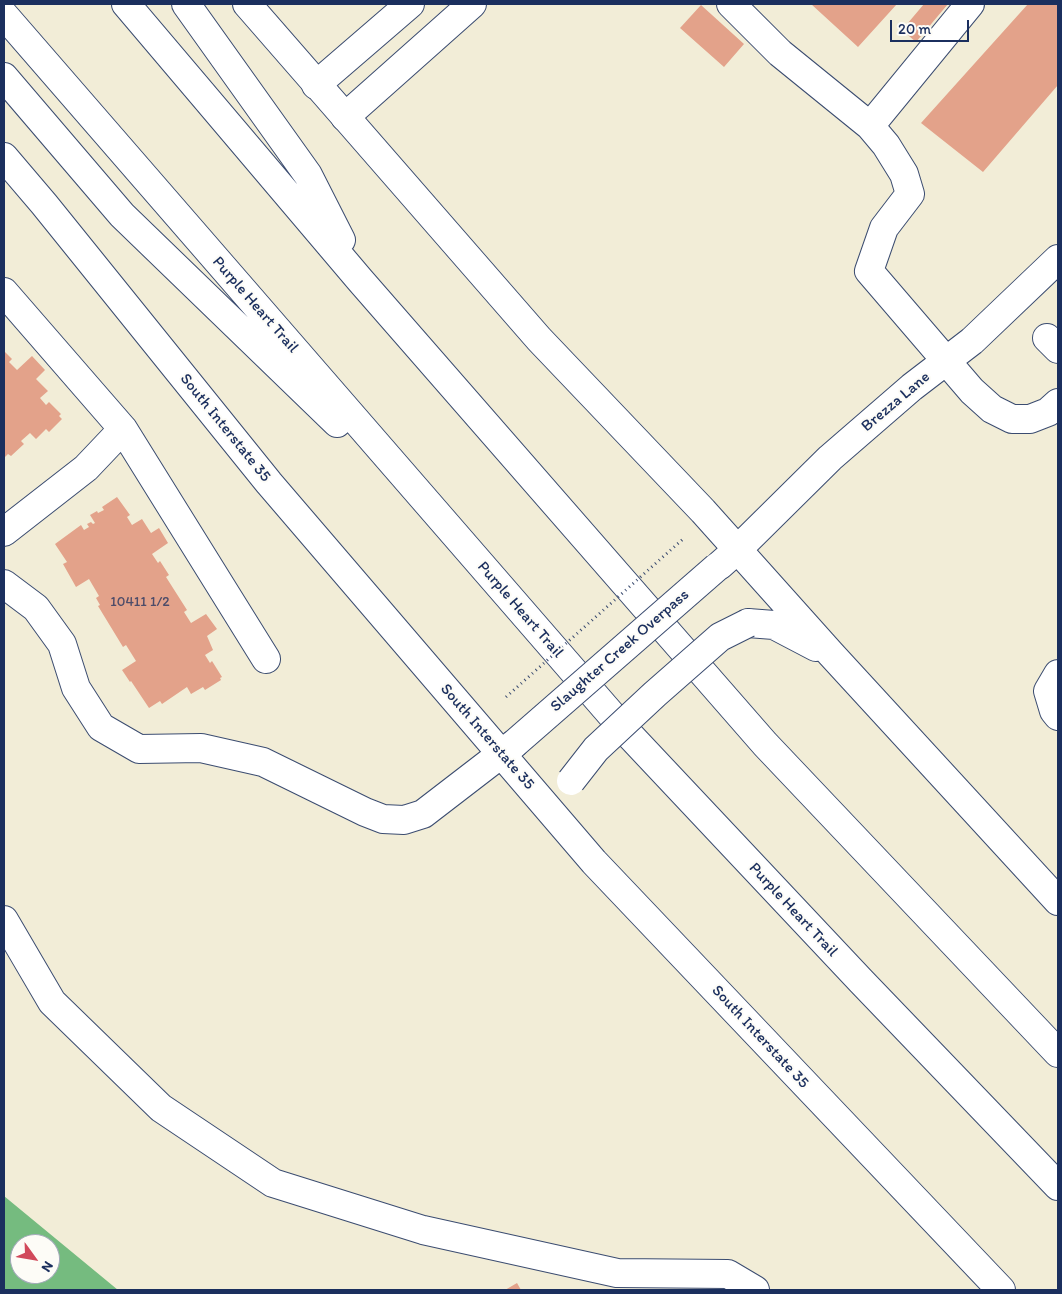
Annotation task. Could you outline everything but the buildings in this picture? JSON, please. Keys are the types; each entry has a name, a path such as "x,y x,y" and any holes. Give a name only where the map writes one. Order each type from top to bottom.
{"main road":[{"path":"126,4 360,280 765,744 1058,1053"},
{"path":"186,4 308,175 360,280"},
{"path":"247,4 539,339 738,549 831,654 1058,901"},
{"path":"316,85 410,4"},
{"path":"345,117 472,4"},
{"path":"731,4 780,53 870,126 886,145 904,174 910,194 884,228 869,271 972,391 992,409 1012,419 1030,420 1048,412 1058,404"},
{"path":"870,126 970,4"},
{"name":"Purple Heart Trail","path":"4,15 622,727 861,981 1058,1186"},
{"path":"390,22 418,52"},
{"path":"4,77 122,215 472,555"},
{"name":"South Interstate 35","path":"4,157 269,483 508,749 594,862 1001,1290"},
{"name":"Brezza Lane","path":"738,549 830,458 912,387 972,341 1058,259"},
{"path":"4,292 123,429 266,659"},
{"path":"4,532 86,468 123,429"},
{"name":"Slaughter Creek Overpass","path":"4,584 36,608 62,644 76,688 101,727 139,748 201,748 264,762 383,819 404,820 423,814 508,749 738,549"},
{"path":"594,862 572,830 566,811 564,796 571,781 596,749 720,637 748,623 774,625 831,654"},
{"path":"1058,674 1048,690 1054,712 1058,716"},
{"path":"4,920 52,1002 161,1108 274,1183 423,1230 617,1273 728,1274 755,1290"}],"path":[{"path":"506,697 683,539"}],"green space":[{"path":"4,1196 50,1234 10,1234 10,1284 60,1284 60,1242 118,1290 4,1290"}]}
